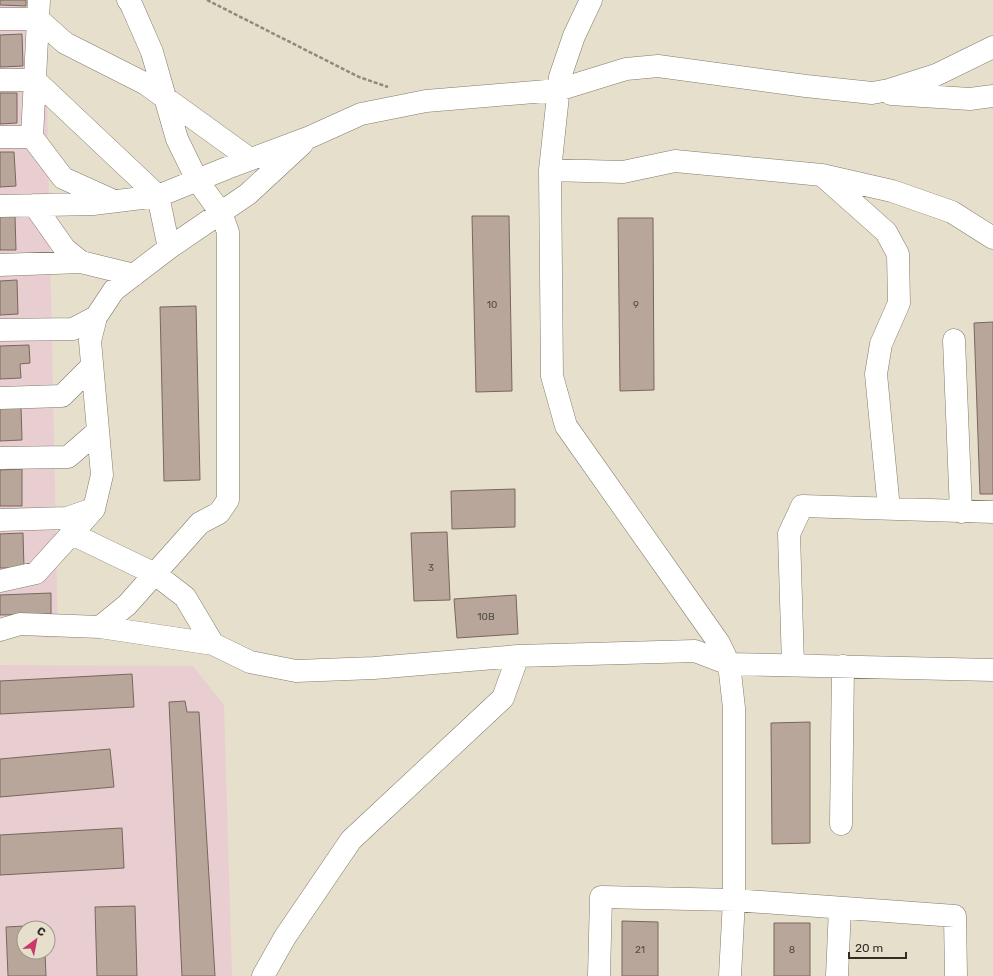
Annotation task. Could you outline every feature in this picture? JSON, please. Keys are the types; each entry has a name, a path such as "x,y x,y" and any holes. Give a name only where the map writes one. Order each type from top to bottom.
{"street":[{"path":"100,626 127,605 200,523 218,513 228,500 228,232 221,213 198,180 176,139 166,98 152,52 128,0"},
{"path":"591,0 569,50 560,77 558,90 550,170 552,376 566,426 719,642 729,664 734,708 734,900 730,976"},
{"path":"39,9 65,43 146,84 250,159"},
{"path":"0,19 39,9"},
{"path":"39,9 32,137 63,178 114,201"},
{"path":"872,93 889,90 936,75 993,47"},
{"path":"0,206 93,204 158,196 250,159 310,137 361,114 426,101 558,90 626,69 658,66 806,86 872,93 970,99 993,96"},
{"path":"0,80 35,80 158,196 168,248"},
{"path":"0,137 32,137"},
{"path":"0,581 36,573 94,509 102,475 90,341 96,316 114,290 168,248 248,194 310,137"},
{"path":"550,170 623,172 675,161 822,176 892,192 952,212 993,238"},
{"path":"822,176 886,232 898,254 899,303 881,344 876,374 888,509"},
{"path":"34,205 65,249 81,262"},
{"path":"0,265 81,262 134,275"},
{"path":"0,330 73,329 96,316"},
{"path":"954,340 961,512"},
{"path":"0,398 62,396 92,366"},
{"path":"0,458 68,457 98,431"},
{"path":"793,665 789,534 802,506 993,512"},
{"path":"0,520 67,518 94,509"},
{"path":"72,534 154,574 185,597 213,644"},
{"path":"0,630 20,624 100,626 213,644 250,662 296,671 374,668 518,656 695,651 729,664 993,670"},
{"path":"264,976 285,937 351,840 503,698 518,656"},
{"path":"841,824 843,666"},
{"path":"599,976 601,897 734,900 955,916 956,976"},
{"path":"837,976 840,908"}],"path":[{"path":"207,0 359,76 389,87"}],"shaded area":[{"path":"0,0 45,0 58,638 0,635"},
{"path":"0,665 193,666 224,705 232,976 0,976"}],"building":[{"path":"0,0 26,0 26,6 0,5"},
{"path":"22,34 23,66 0,67 0,35"},
{"path":"0,93 17,93 17,123 0,124"},
{"path":"0,152 14,152 16,186 0,187"},
{"path":"0,216 15,216 16,250 0,250"},
{"path":"472,216 509,216 512,391 476,392"},
{"path":"618,218 653,218 654,390 620,391"},
{"path":"17,280 18,314 0,315 0,281"},
{"path":"196,306 200,480 164,481 160,307"},
{"path":"993,322 993,494 980,494 974,323"},
{"path":"29,345 30,363 20,364 21,378 0,379 0,346"},
{"path":"0,406 21,406 22,440 0,441"},
{"path":"22,469 22,506 0,506 0,470"},
{"path":"515,489 515,527 452,529 451,491"},
{"path":"447,532 450,600 414,601 411,533"},
{"path":"23,533 24,568 0,568 0,534"},
{"path":"51,593 51,614 0,615 0,595"},
{"path":"516,595 518,634 457,638 454,599"},
{"path":"132,674 134,707 0,714 0,681"},
{"path":"185,701 187,712 199,712 215,976 182,976 169,702"},
{"path":"810,722 810,843 772,844 771,723"},
{"path":"110,749 114,787 0,797 0,759"},
{"path":"122,828 124,868 0,875 0,835"},
{"path":"135,906 137,976 97,976 95,907"},
{"path":"622,921 658,922 658,976 622,976"},
{"path":"774,923 810,923 810,976 774,976"},
{"path":"16,926 16,960 45,960 46,976 8,976 6,927"}]}
